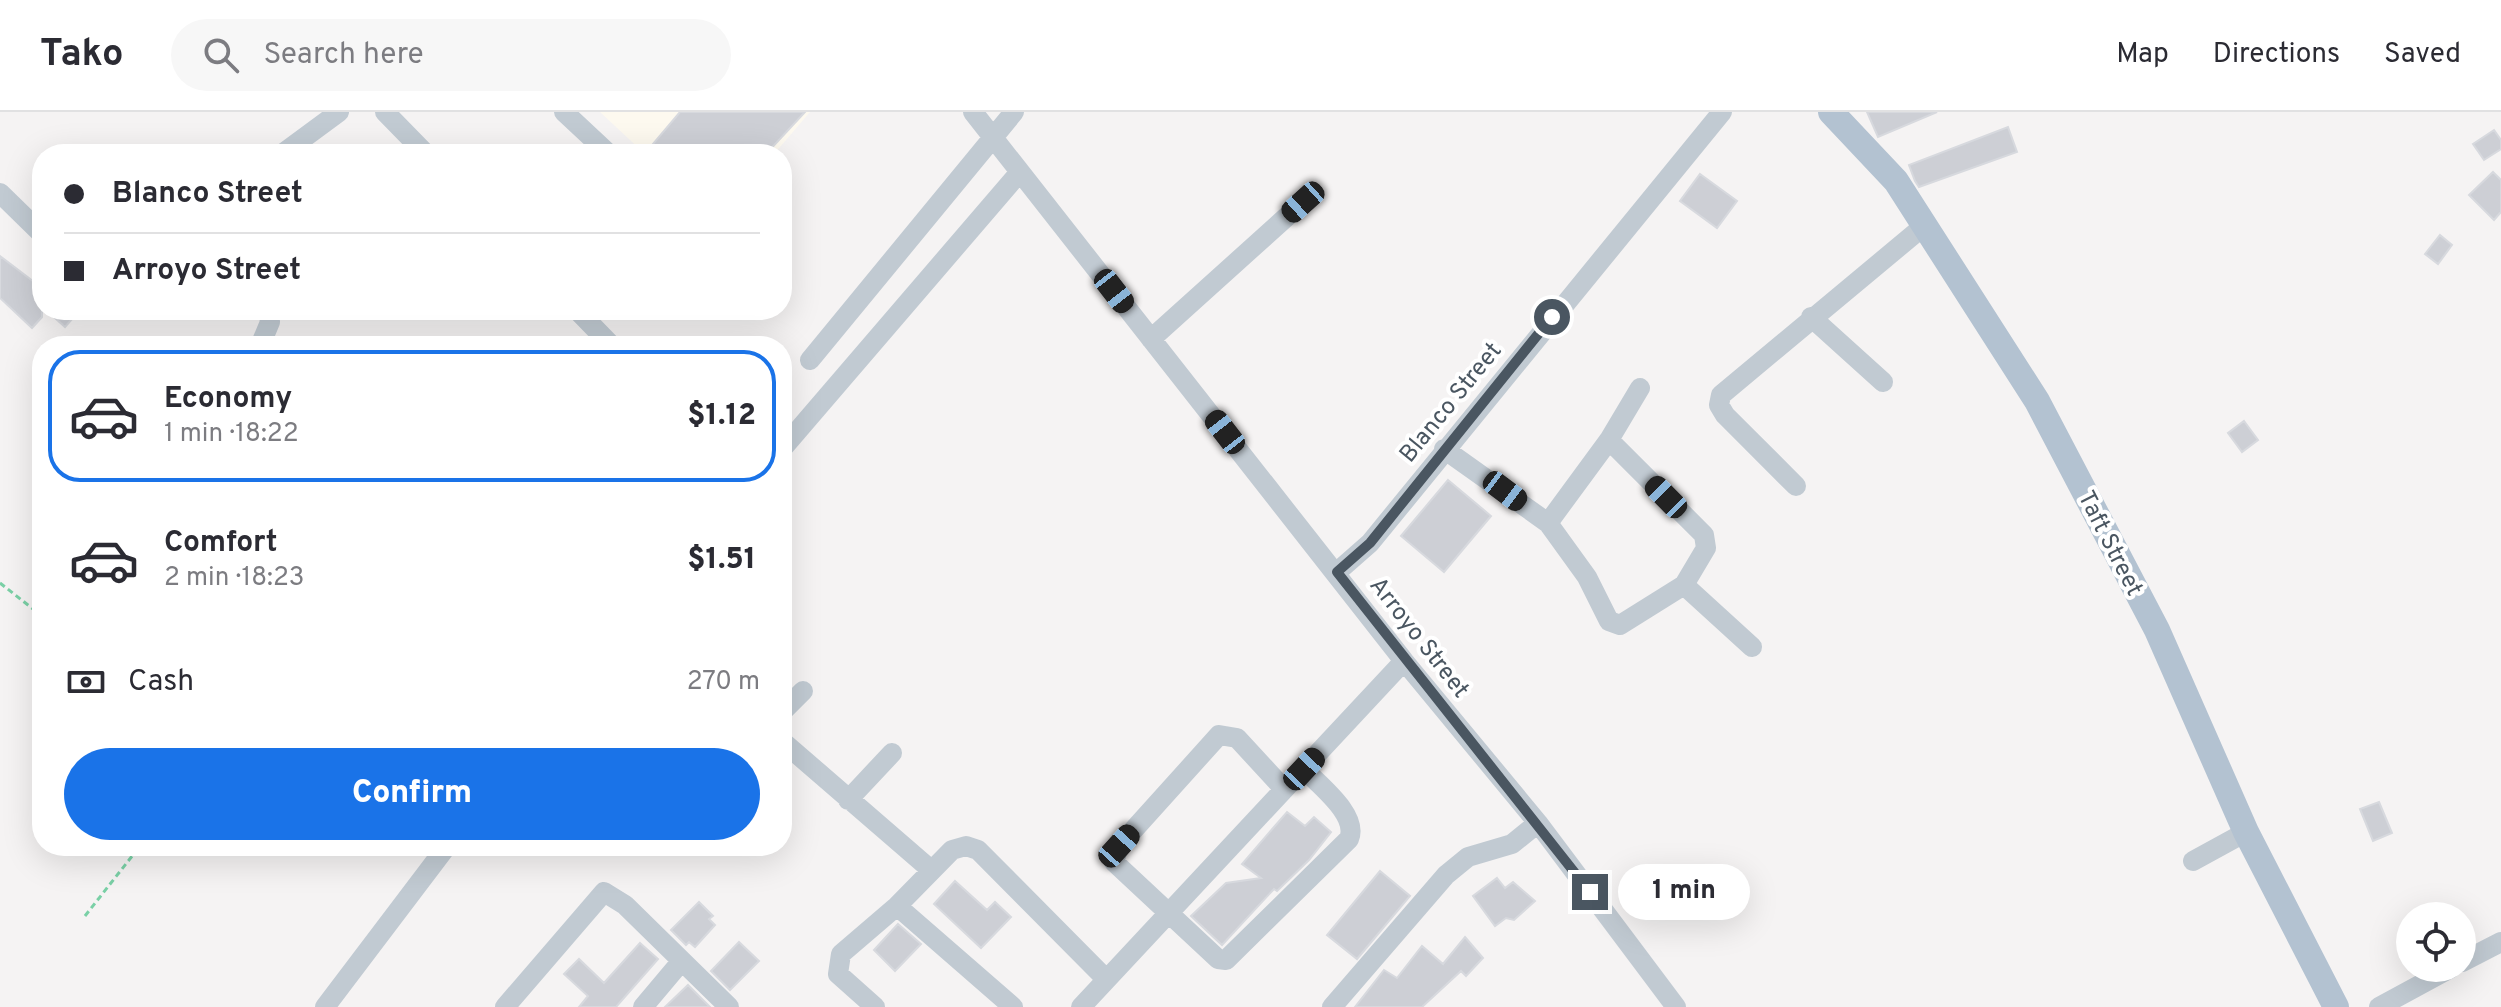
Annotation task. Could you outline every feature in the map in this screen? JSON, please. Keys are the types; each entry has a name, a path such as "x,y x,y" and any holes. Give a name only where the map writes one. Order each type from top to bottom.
{"main road":[{"name":"Taft Street","path":"1831,112 1896,181 2037,401 2157,630 2246,832 2336,1007"}],"street":[{"path":"296,144 339,112"},
{"path":"385,112 416,144"},
{"path":"564,112 598,144"},
{"name":"Arroyo Street","path":"973,112 1404,661 1538,823 1676,1007"},
{"path":"810,360 1014,112"},
{"name":"Blanco Street","path":"1337,572 1370,543 1722,112"},
{"path":"792,437 910,296 1019,173"},
{"path":"0,193 32,224"},
{"path":"1151,339 1303,202"},
{"path":"1796,486 1719,405 1721,395 1925,225"},
{"path":"882,271 910,296"},
{"path":"1811,317 1883,382"},
{"path":"587,320 602,336"},
{"path":"1548,523 1609,440 1640,388"},
{"path":"1444,449 1548,523 1587,577 1609,621 1620,625 1684,585 1702,560 1706,548 1704,535 1609,440"},
{"path":"1684,585 1752,647"},
{"path":"1081,1007 1404,661"},
{"path":"792,702 803,691"},
{"path":"1284,789 1237,738 1219,735 1114,855 1114,862 1218,959 1226,960 1349,839 1353,830 1349,819 1304,769"},
{"path":"792,750 930,869"},
{"path":"848,800 892,753"},
{"path":"1332,1007 1446,875 1468,857 1512,844 1538,823"},
{"path":"2193,861 2246,832"},
{"path":"875,1007 838,974 841,954 897,906 930,869 952,850 966,846 978,850 1106,979"},
{"path":"325,1007 439,856"},
{"path":"505,1007 604,892 625,905 680,963 729,1007"},
{"path":"897,906 1013,1007"},
{"path":"2476,955 2501,942"},
{"path":"643,1007 680,963"},
{"path":"2379,1007 2425,982"}],"path":[{"path":"0,583 32,608"},
{"path":"85,916 132,856"}],"shaded area":[{"path":"600,112 810,112 783,144 634,144"}],"building":[{"path":"680,112 805,112 775,144 653,144"},
{"path":"1867,112 1937,112 1878,137"},
{"path":"2008,127 2017,152 1919,187 1915,181 1909,165"},
{"path":"2494,130 2501,140 2501,149 2484,160 2473,144"},
{"path":"2493,172 2501,180 2501,212 2494,220 2469,195"},
{"path":"1700,174 1737,201 1717,228 1680,201"},
{"path":"2440,235 2452,245 2438,264 2425,254"},
{"path":"0,256 32,280 32,320 39,320 32,328 0,298"},
{"path":"57,320 71,320 65,327"},
{"path":"2244,421 2258,440 2242,452 2228,433"},
{"path":"1448,480 1491,516 1444,572 1401,536"},
{"path":"2379,802 2392,833 2373,841 2360,809"},
{"path":"1287,812 1305,826 1314,817 1331,832 1309,860 1277,891 1274,889 1222,945 1191,916 1226,883 1261,878 1242,864"},
{"path":"1380,871 1410,896 1357,959 1327,935"},
{"path":"1497,878 1505,888 1513,882 1535,901 1514,920 1506,918 1495,926 1473,896"},
{"path":"955,881 987,910 995,902 1011,917 981,948 934,904"},
{"path":"699,902 713,916 709,919 715,925 695,947 689,942 686,945 671,930"},
{"path":"898,924 921,944 895,971 874,950"},
{"path":"1465,937 1483,958 1466,976 1461,971 1422,1007 1355,1007 1384,970 1397,978 1422,946 1443,964"},
{"path":"739,942 759,961 730,990 711,971"},
{"path":"640,943 658,959 616,1007 579,1007 588,996 564,974 579,959 604,983"},
{"path":"688,985 710,1007 665,1007"}],"route":[{"path":"1552,317 1370,543 1337,572 1404,661 1538,823 1590,892"}]}
